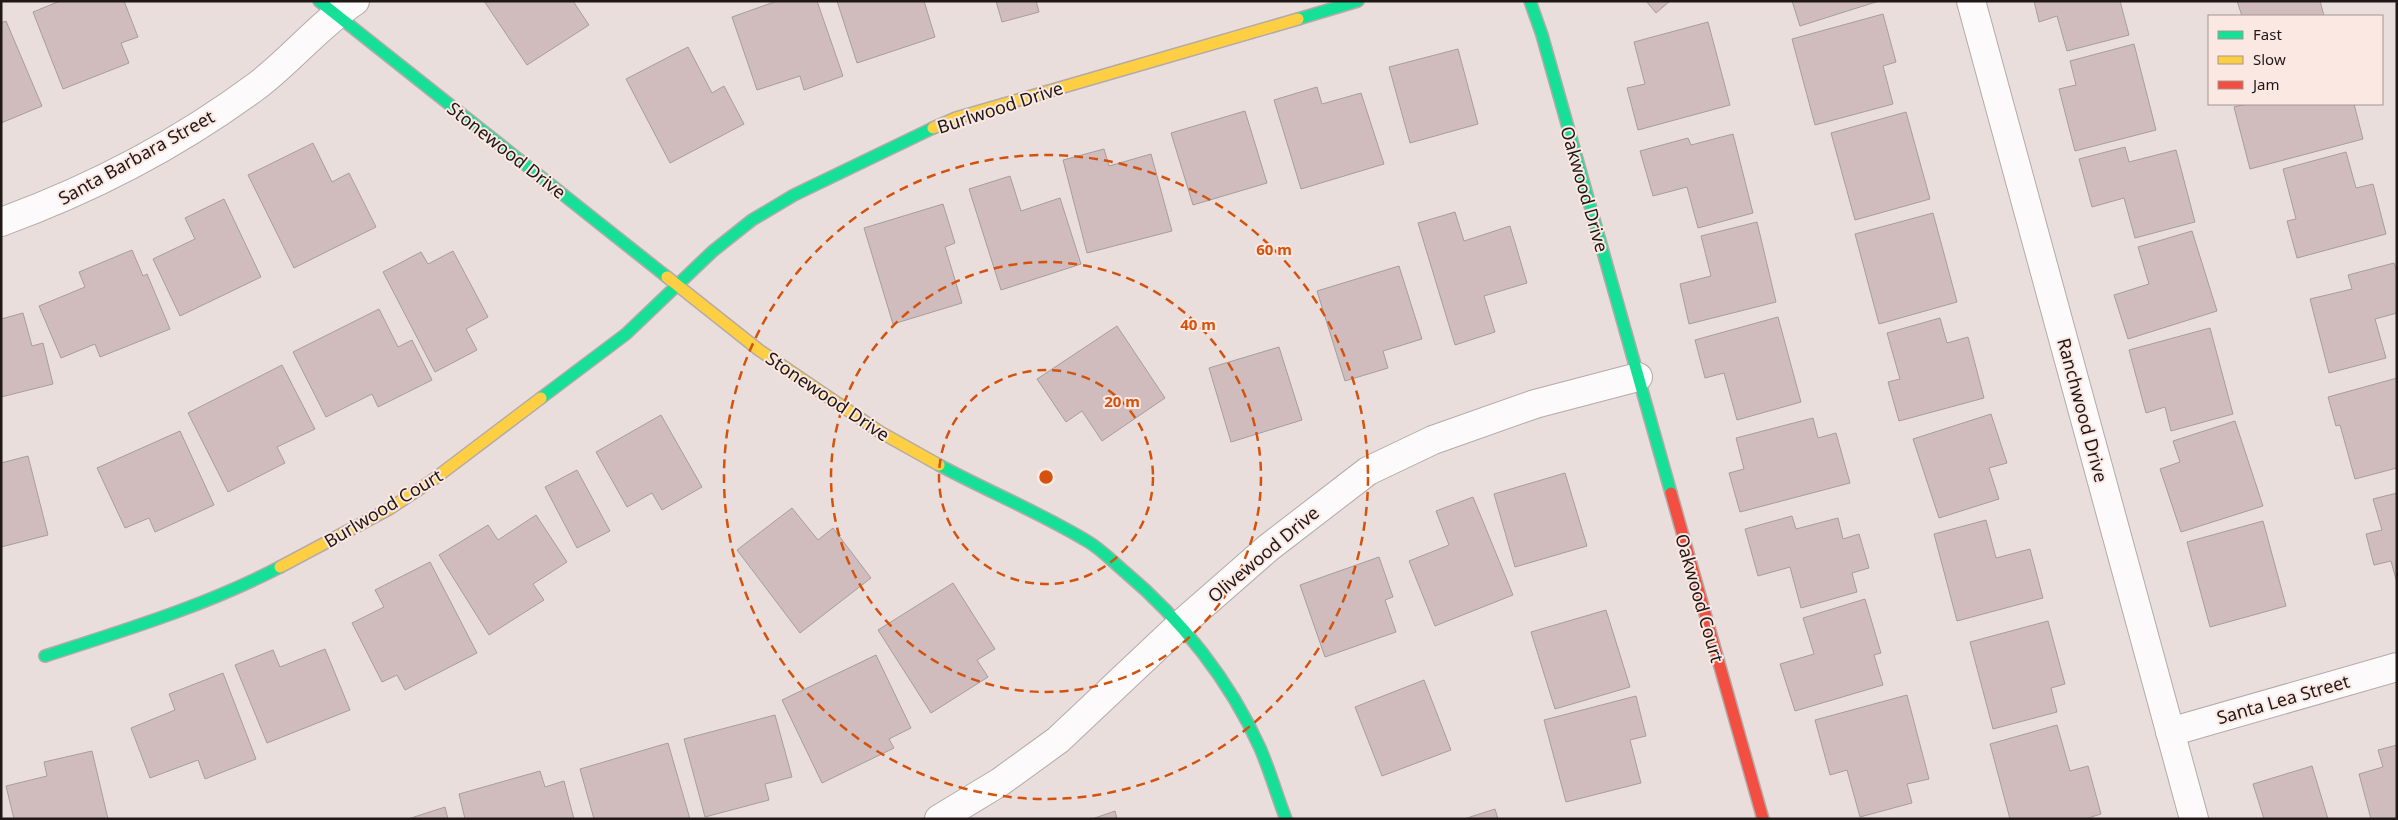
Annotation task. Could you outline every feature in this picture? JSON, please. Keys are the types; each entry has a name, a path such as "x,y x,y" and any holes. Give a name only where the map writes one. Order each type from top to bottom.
{"street":[{"name":"Burlwood Drive","path":"676,284 752,220 794,195 876,154 956,118 1358,1"},
{"name":"Oakwood Drive","path":"1530,1 1542,35 1638,377"},
{"name":"Ranchwood Drive","path":"1971,1 2194,819"},
{"name":"Stonewood Drive","path":"336,6 758,350 880,432 965,479 1018,503 1089,542 1143,587 1180,625 1210,664 1237,705 1260,748 1286,819"},
{"name":"Santa Barbara Street","path":"1,222 50,205 174,141 260,84 336,6"},
{"name":"Burlwood Court","path":"45,656 167,618 248,583 389,508 430,482 626,334 676,284"},
{"name":"Olivewood Drive","path":"939,819 1000,782 1058,740 1180,625 1268,548 1368,471 1433,440 1535,404 1638,377"},
{"name":"Oakwood Court","path":"1638,377 1763,819"},
{"name":"Santa Lea Street","path":"2170,732 2397,667"}],"building":[{"path":"60,1 124,1 138,37 121,43 129,63 63,89 33,12"},
{"path":"484,1 573,1 589,25 527,65"},
{"path":"777,1 817,1 843,76 804,90 800,76 757,90 732,17"},
{"path":"837,1 924,1 935,37 857,63"},
{"path":"996,1 1036,1 1039,12 1002,22"},
{"path":"1646,1 1670,1 1656,13"},
{"path":"1792,1 1879,1 1800,26"},
{"path":"2034,1 2120,1 2129,35 2067,51 2057,16 2039,22"},
{"path":"2237,1 2320,1 2324,15 2242,15"},
{"path":"1883,14 1896,62 1883,66 1893,104 1815,125 1792,39"},
{"path":"6,21 42,106 1,123 1,23"},
{"path":"1708,22 1730,105 1638,130 1627,88 1645,84 1634,42"},
{"path":"2134,44 2156,130 2075,151 2059,89 2076,85 2070,61"},
{"path":"688,47 712,93 724,86 744,124 670,163 626,79"},
{"path":"1458,49 1478,124 1410,143 1389,67"},
{"path":"1317,87 1322,104 1361,93 1384,164 1301,189 1274,100"},
{"path":"2243,105 2354,105 2363,139 2250,169 2234,107"},
{"path":"1245,111 1267,183 1193,205 1171,133"},
{"path":"1906,112 1930,199 1855,220 1831,133"},
{"path":"1733,134 1753,213 1698,228 1687,187 1653,196 1640,151 1688,138 1691,145"},
{"path":"313,143 332,182 349,173 376,227 294,268 248,175"},
{"path":"2125,147 2129,162 2176,150 2195,222 2135,238 2124,198 2092,207 2079,159"},
{"path":"1104,149 1109,166 1151,154 1172,231 1087,253 1063,160"},
{"path":"2346,152 2356,188 2373,184 2386,234 2297,258 2287,221 2296,219 2283,169"},
{"path":"1010,176 1021,211 1060,198 1081,264 1001,290 969,189"},
{"path":"224,199 261,277 180,316 153,259 195,239 185,218"},
{"path":"943,204 955,243 945,247 962,303 893,324 864,228"},
{"path":"1455,212 1464,241 1510,226 1527,283 1484,296 1495,332 1455,345 1418,223"},
{"path":"1933,213 1957,302 1879,324 1855,234"},
{"path":"1757,222 1776,302 1689,324 1680,284 1711,276 1701,236"},
{"path":"2192,231 2217,311 2128,339 2114,295 2149,284 2138,247"},
{"path":"132,250 143,276 147,274 170,329 100,357 95,344 61,358 39,306 85,287 79,272"},
{"path":"453,251 488,317 466,329 477,350 435,372 383,272 421,252 428,264"},
{"path":"2394,263 2397,272 2397,313 2375,319 2386,358 2329,373 2310,299 2352,289 2348,275"},
{"path":"1399,266 1422,339 1383,351 1388,368 1345,381 1317,291"},
{"path":"379,309 398,347 412,340 432,380 378,407 372,394 326,417 293,352"},
{"path":"23,313 32,346 43,343 53,384 1,397 1,319"},
{"path":"1778,317 1801,402 1737,420 1724,373 1705,378 1695,340"},
{"path":"1940,318 1947,343 1968,337 1984,398 1899,421 1888,382 1900,379 1887,333"},
{"path":"1117,326 1165,398 1102,441 1082,411 1066,422 1037,379"},
{"path":"2210,328 2233,414 2171,431 2165,407 2146,413 2129,350"},
{"path":"1279,347 1302,420 1231,442 1209,368"},
{"path":"282,365 315,429 277,447 285,463 228,492 188,413"},
{"path":"2397,378 2397,468 2355,479 2340,425 2336,426 2328,397"},
{"path":"1991,414 2007,463 1989,468 1999,499 1939,518 1913,439"},
{"path":"661,415 702,487 662,510 652,493 627,507 596,452"},
{"path":"1813,418 1818,438 1836,433 1850,483 1740,512 1729,473 1744,469 1736,438"},
{"path":"2235,421 2263,506 2181,532 2160,469 2180,462 2173,441"},
{"path":"180,431 214,505 155,532 149,518 125,528 97,468"},
{"path":"28,456 48,535 1,547 1,463"},
{"path":"577,470 610,531 577,548 545,487"},
{"path":"1565,473 1587,546 1515,567 1494,494"},
{"path":"2397,493 2397,583 2391,561 2374,565 2366,534 2382,530 2373,499"},
{"path":"1473,497 1513,595 1435,626 1409,561 1449,545 1436,511"},
{"path":"792,508 818,540 833,528 871,578 800,633 737,550"},
{"path":"536,515 567,562 533,584 544,600 489,635 439,555 488,525 498,540"},
{"path":"1792,516 1796,529 1838,518 1843,539 1859,534 1869,568 1852,573 1857,592 1801,608 1790,567 1758,576 1745,529"},
{"path":"1986,520 1996,558 2030,549 2043,598 1957,621 1934,534"},
{"path":"2263,521 2286,606 2210,627 2187,542"},
{"path":"1379,557 1393,597 1385,600 1396,632 1325,657 1300,585"},
{"path":"430,562 477,653 405,690 397,675 382,682 352,623 384,607 375,590"},
{"path":"953,583 995,649 977,660 988,677 931,713 878,630"},
{"path":"1865,599 1881,653 1874,655 1883,685 1795,711 1780,664 1814,654 1803,618"},
{"path":"1606,610 1630,687 1555,709 1531,632"},
{"path":"2048,621 2065,684 2051,688 2057,712 1993,729 1970,642"},
{"path":"325,649 350,710 267,743 235,665 273,650 280,667"},
{"path":"876,655 911,728 889,739 894,748 822,783 782,700"},
{"path":"223,673 256,759 205,779 198,760 150,778 131,728 175,710 169,694"},
{"path":"1424,680 1451,750 1382,776 1355,707"},
{"path":"1907,695 1929,779 1907,784 1912,803 1860,817 1847,770 1830,775 1815,720"},
{"path":"1636,696 1646,736 1630,740 1641,783 1566,802 1544,720"},
{"path":"775,715 792,777 765,784 769,800 705,817 684,739"},
{"path":"2057,725 2070,771 2088,766 2101,814 2085,819 2010,819 1990,744"},
{"path":"668,743 690,819 594,819 580,769"},
{"path":"2397,745 2397,819 2371,819 2359,774 2383,767 2378,750"},
{"path":"92,751 108,819 14,819 6,786 47,776 44,762"},
{"path":"2312,766 2328,819 2264,819 2253,784"},
{"path":"540,771 545,787 564,781 574,819 465,819 459,794"},
{"path":"445,807 448,819 408,819"},
{"path":"1495,809 1498,819 1464,819"},
{"path":"1115,811 1117,819 1092,819"}],"traffic: fast":[{"path":"319,1 667,277"},
{"path":"1298,19 1358,1"},
{"path":"1530,1 1542,35 1671,493"},
{"path":"541,398 626,334 713,251 752,220 794,195 933,128"},
{"path":"939,465 1069,530 1092,544 1146,590 1166,610 1219,675 1248,723 1260,748 1286,819"},
{"path":"45,656 135,627 194,605 223,594 280,567"}],"traffic: slow":[{"path":"933,128 956,118 1298,19"},
{"path":"667,277 759,350 880,432 939,465"},
{"path":"280,567 389,509 430,482 541,398"}],"traffic: jam":[{"path":"1671,493 1763,819"}]}
